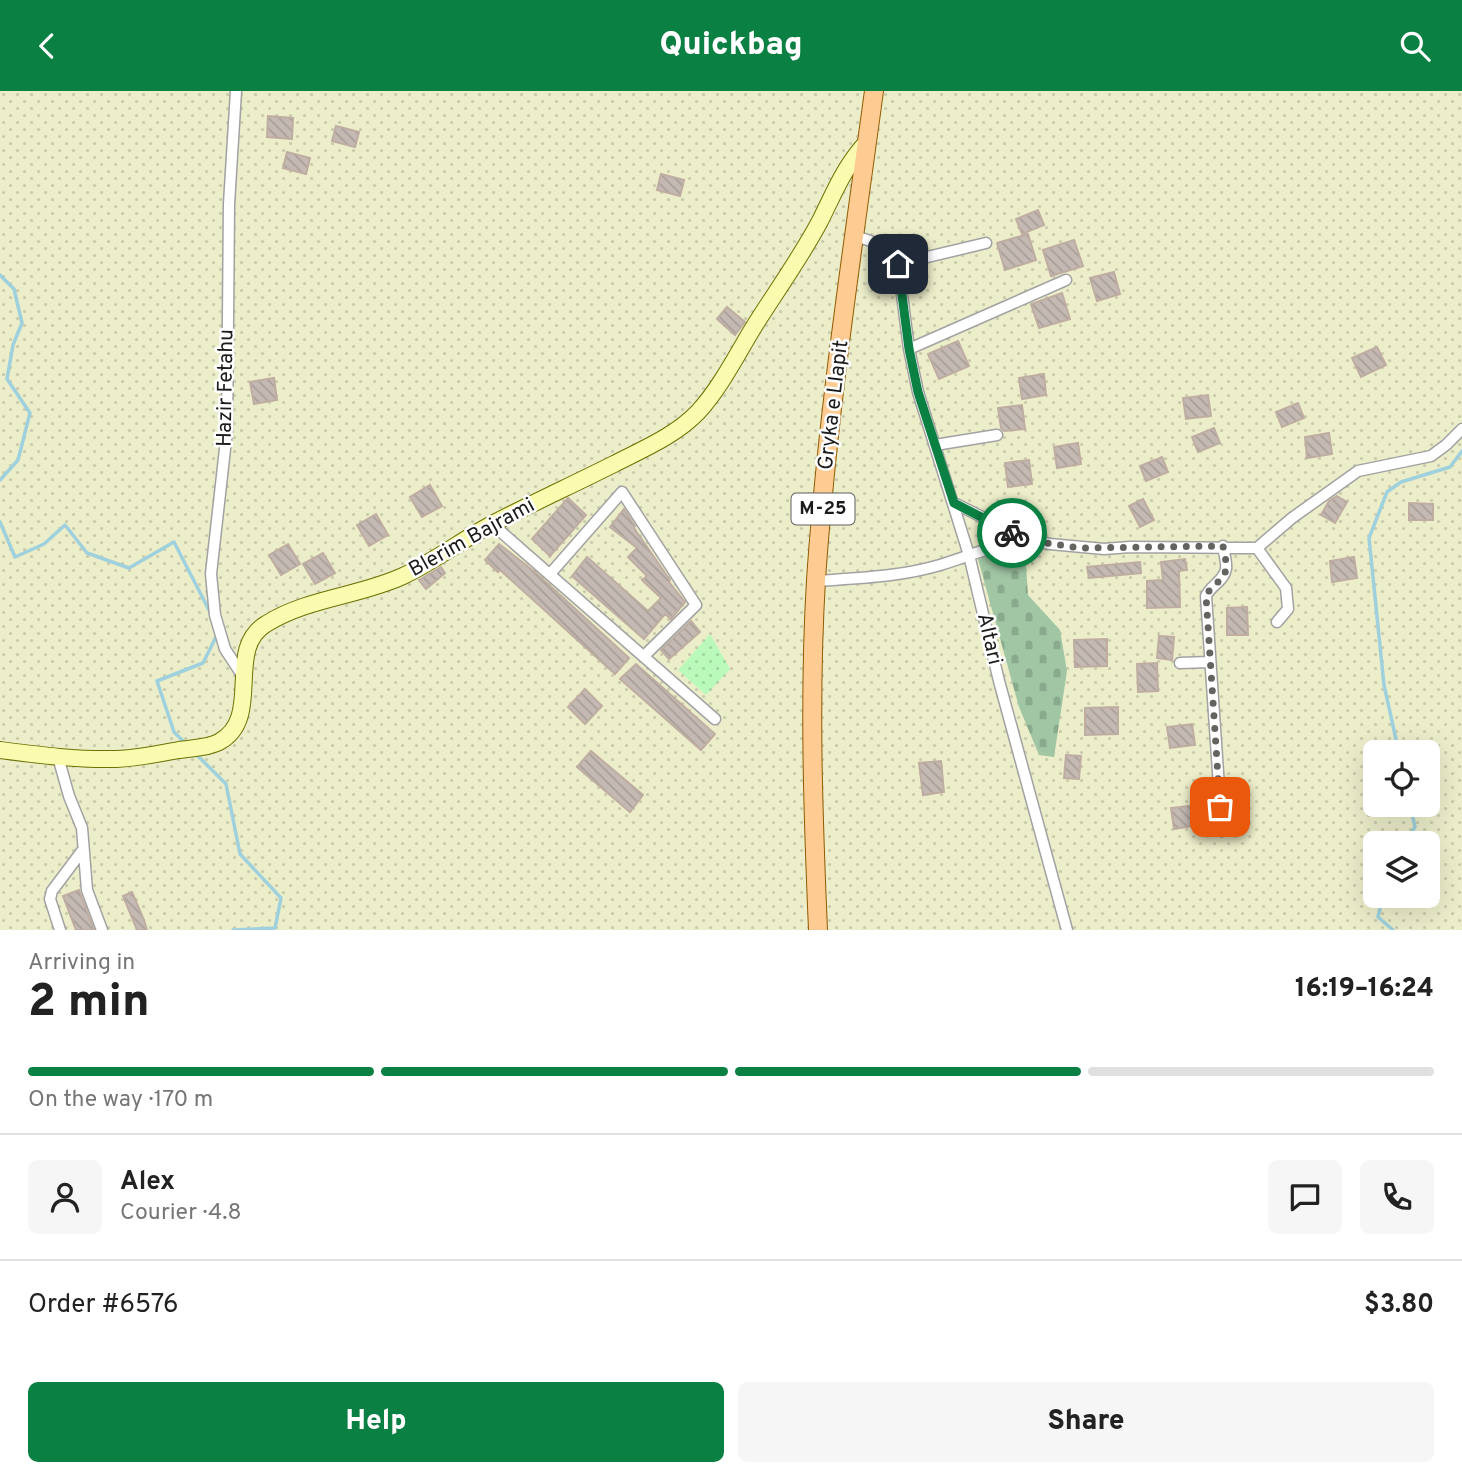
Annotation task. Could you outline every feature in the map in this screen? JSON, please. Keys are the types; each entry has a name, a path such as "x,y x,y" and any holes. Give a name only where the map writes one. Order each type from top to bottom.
{"main road":[{"name":"Gryka e Llapit","path":"818,930 812,717 816,581 831,421 874,91"}],"street":[{"name":"Hazir Fetahu","path":"236,91 229,204 227,431 211,574 215,615 225,649 244,678"},
{"name":"Blerim Bajrami","path":"0,750 58,757 116,759 202,747 219,742 233,730 239,716 248,647 265,624 303,608 404,576 492,524 667,436 705,404 791,270 852,158 867,142"},
{"path":"854,236 882,245 898,264 986,243"},
{"name":"Altari","path":"898,264 909,349 918,392 969,555 999,681 1067,930"},
{"path":"909,349 1066,280"},
{"path":"954,503 1028,540 1079,548 1257,548 1292,518 1358,471 1431,456 1462,429"},
{"path":"935,445 997,435"},
{"path":"550,574 622,492 696,605 644,656"},
{"path":"492,524 715,719"},
{"path":"816,581 914,571 991,546 1028,540"},
{"path":"1222,831 1206,596 1224,574 1226,565 1223,546"},
{"path":"1257,548 1286,588 1289,609 1277,622"},
{"path":"1181,663 1209,662"},
{"path":"58,757 82,828 87,890 102,930"},
{"path":"60,930 50,899 52,891 82,851"}],"green space":[{"path":"0,91 1462,91 1462,930 0,930"},
{"path":"999,551 1025,551 1028,595 1060,630 1067,671 1054,757 1039,755 1019,707 978,559"},
{"path":"710,634 730,669 706,695 678,670"}],"building":[{"path":"268,116 293,118 292,139 267,137"},
{"path":"336,126 359,132 355,147 332,141"},
{"path":"287,152 310,158 306,174 283,168"},
{"path":"661,174 684,180 680,196 657,190"},
{"path":"1038,210 1044,225 1022,234 1016,219"},
{"path":"1028,234 1036,260 1005,270 997,243"},
{"path":"1074,240 1083,266 1051,276 1043,250"},
{"path":"1114,272 1120,294 1097,301 1090,278"},
{"path":"1062,293 1070,319 1039,328 1031,304"},
{"path":"727,307 745,322 735,335 717,319"},
{"path":"958,341 969,366 939,379 928,354"},
{"path":"1377,347 1386,365 1361,377 1352,358"},
{"path":"1044,374 1046,395 1022,399 1019,378"},
{"path":"274,378 277,400 254,404 250,382"},
{"path":"1208,395 1211,416 1186,419 1183,398"},
{"path":"1298,403 1304,418 1282,427 1276,412"},
{"path":"1022,405 1025,429 1004,431 1001,428 998,408"},
{"path":"1214,428 1220,443 1198,452 1192,437"},
{"path":"1329,433 1332,454 1307,458 1305,437"},
{"path":"1078,443 1081,464 1057,468 1054,447"},
{"path":"1162,457 1168,472 1146,481 1140,466"},
{"path":"1029,460 1032,484 1008,487 1005,463"},
{"path":"430,485 442,506 422,517 410,497"},
{"path":"1337,496 1347,502 1335,523 1321,515 1329,501"},
{"path":"568,498 586,515 550,556 532,539"},
{"path":"1143,499 1154,520 1140,527 1129,506"},
{"path":"1409,503 1433,504 1433,520 1409,520"},
{"path":"624,509 669,582 685,602 671,619 665,614 644,639 572,576 587,557 648,611 661,598 642,580 647,576 628,557 637,548 610,527"},
{"path":"376,514 388,535 369,546 357,525"},
{"path":"288,544 300,564 281,575 269,555"},
{"path":"499,544 535,572 629,658 615,674 500,570 498,572 485,560"},
{"path":"323,553 335,573 315,584 303,564"},
{"path":"1354,557 1357,578 1332,582 1330,561"},
{"path":"1185,559 1187,570 1179,571 1180,607 1147,608 1147,581 1163,580 1161,562"},
{"path":"1140,562 1141,573 1089,578 1087,567"},
{"path":"441,567 445,573 426,589 419,580"},
{"path":"1247,607 1248,635 1227,635 1227,608"},
{"path":"691,621 700,632 669,659 661,650"},
{"path":"1159,636 1174,637 1172,660 1157,658"},
{"path":"1107,639 1107,666 1075,667 1074,640"},
{"path":"1157,663 1158,691 1138,692 1137,664"},
{"path":"636,664 715,734 701,750 620,679"},
{"path":"585,689 602,706 585,724 568,707"},
{"path":"1118,707 1118,734 1085,735 1085,708"},
{"path":"1192,724 1195,745 1170,748 1167,727"},
{"path":"591,751 643,795 630,812 577,767"},
{"path":"1066,755 1081,756 1079,779 1064,778"},
{"path":"941,761 944,792 923,795 919,763"},
{"path":"1196,805 1199,825 1174,829 1171,808"},
{"path":"79,890 94,930 76,930 63,896"},
{"path":"132,892 147,930 137,930 123,896"}],"waterway":[{"path":"0,275 14,289 22,323 13,345 7,379 30,413 18,460 0,480"},
{"path":"1396,740 1384,685 1369,538 1387,492 1401,482 1450,467 1462,451"},
{"path":"0,522 15,557 44,544 65,525 87,553 129,568 174,542 210,612"},
{"path":"185,743 174,732 157,681 203,663 217,635"},
{"path":"195,753 226,784 240,854 281,898 275,928 233,930"},
{"path":"1412,831 1415,827 1413,817"},
{"path":"1380,908 1378,917 1393,930"}],"way so far":[{"path":"1012,533 1028,540 1079,548 1223,546 1226,565 1224,574 1206,596 1220,807"}],"route":[{"path":"898,264 909,349 918,392 954,503 1012,533"}]}
